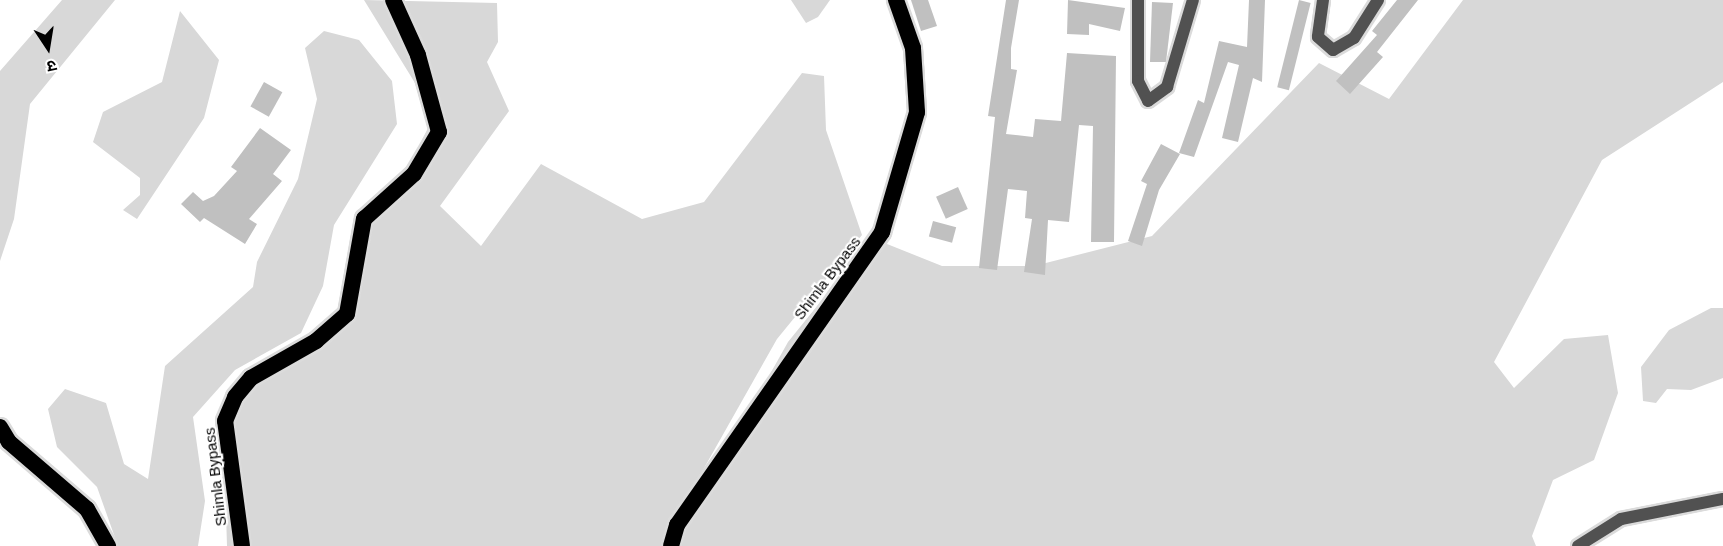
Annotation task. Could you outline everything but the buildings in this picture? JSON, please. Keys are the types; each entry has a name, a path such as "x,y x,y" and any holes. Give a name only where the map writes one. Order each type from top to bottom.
{"highway":[{"name":"Shimla Bypass","path":"242,546 225,421 235,397 250,378 316,341 347,314 364,219 414,174 439,132 418,55 393,0"},
{"name":"Shimla Bypass","path":"671,546 684,515 882,232 917,112 913,48 896,0"},
{"path":"0,427 9,442 87,509 108,546"}],"street":[{"path":"1138,0 1138,81 1148,100 1167,87 1193,0"},
{"path":"1323,0 1317,37 1333,50 1354,38 1378,0"},
{"path":"1578,546 1621,519 1723,499"}],"shaded area":[{"path":"62,0 115,0 30,104 14,219 0,261 0,71"},
{"path":"364,0 497,3 498,42 487,62 509,111 440,206 481,246 541,164 642,219 704,202 802,73 824,76 826,130 862,235 777,339 673,523 666,546 227,546 223,418 232,396 317,352 341,326 367,211 410,164 428,128 415,83"},
{"path":"791,0 830,0 818,17 806,23"},
{"path":"1463,0 1723,0 1723,82 1602,160 1494,362 1514,388 1564,339 1608,335 1618,393 1594,460 1553,480 1532,536 1536,546 674,546 788,342 872,238 942,266 1034,266 1152,236 1319,63 1389,99"},
{"path":"180,11 219,60 204,118 137,219 123,210 140,195 140,178 93,142 103,112 162,82"},
{"path":"324,31 359,40 392,81 397,124 334,225 323,286 301,333 235,370 193,417 205,501 198,546 118,546 97,487 57,447 48,409 65,389 106,403 124,464 148,479 165,366 253,287 257,262 298,179 317,99 305,48"},
{"path":"1711,308 1723,308 1723,378 1691,390 1667,389 1656,403 1643,401 1641,367 1669,330"}]}
